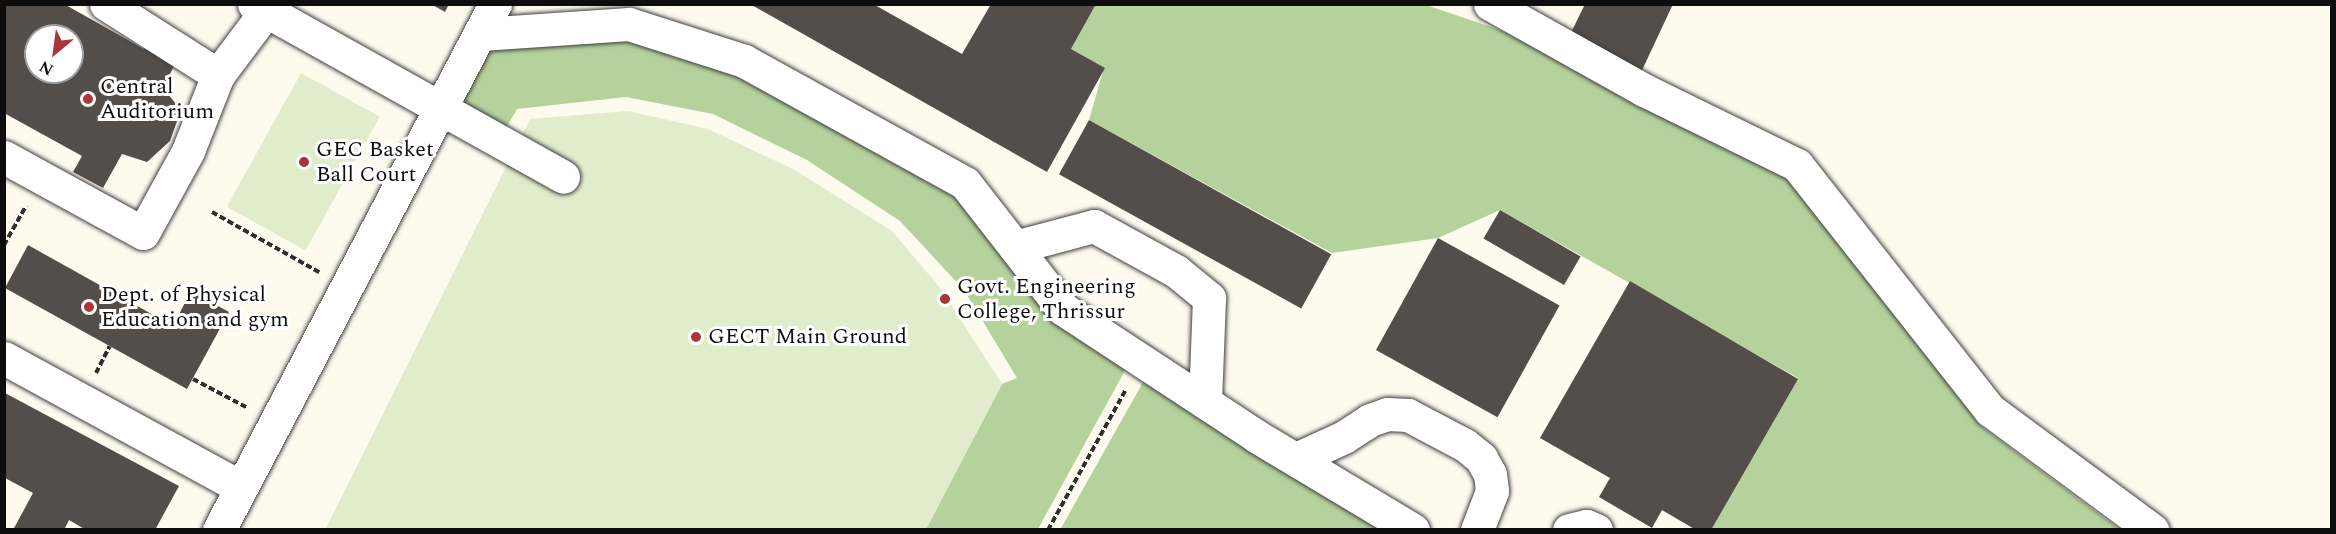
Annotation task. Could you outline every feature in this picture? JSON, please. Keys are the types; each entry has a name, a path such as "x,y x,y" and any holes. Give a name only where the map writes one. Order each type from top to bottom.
{"street":[{"path":"106,4 218,75"},
{"path":"219,530 495,4"},
{"path":"1491,5 1644,90 1797,165 1990,410 2152,530"},
{"path":"4,157 143,233 188,151 218,75 260,8 563,177"},
{"path":"481,34 629,24 744,61 796,81 965,183 1063,309 1205,402 1413,530"},
{"path":"1015,248 1094,226 1176,272 1209,298 1205,402"},
{"path":"4,358 241,487"},
{"path":"1296,459 1344,437 1370,420 1387,414 1408,415 1465,445 1481,458 1490,474 1492,491 1477,530"},
{"path":"1569,530 1587,526 1596,530"}],"path":[{"path":"4,245 41,177"},
{"path":"212,212 346,287"},
{"path":"1048,530 1142,361"},
{"path":"193,379 275,423"}],"green space":[{"path":"1096,4 1426,5 1500,30 1788,171 1982,427 2119,529 1711,529 1798,378 1500,210 1438,238 1332,253 1089,120 1104,68 1071,49"},
{"path":"625,34 745,73 955,191 1128,365 1038,529 926,529 1002,384 1017,378 964,290 900,221 807,160 713,114 626,97 517,109 503,133 456,106 488,47"},
{"name":"GEC Basket Ball Court","path":"301,73 380,117 306,250 227,207"},
{"name":"GECT Main Ground","path":"628,111 708,129 795,170 892,231 941,289 1002,384 926,529 325,530 530,119"},
{"path":"1146,377 1383,530 1060,530"}],"building":[{"name":"Central Auditorium","path":"4,4 64,4 144,49 153,41 180,54 163,88 181,110 170,141 147,162 122,154 103,188 73,172 82,156 4,113"},
{"path":"431,4 449,4 445,12"},
{"path":"750,4 873,4 962,54 991,4 1096,4 1071,49 1105,68 1047,172"},
{"path":"1585,4 1673,4 1637,81 1565,45"},
{"path":"1089,120 1331,254 1301,309 1059,174"},
{"path":"1500,210 1581,256 1564,285 1484,239"},
{"path":"1438,238 1560,305 1498,417 1376,350"},
{"name":"Dept. of Physical Education and gym","path":"28,245 173,326 191,291 229,312 187,389 5,288"},
{"path":"1630,281 1798,379 1711,530 1696,530 1662,510 1652,528 1599,497 1610,478 1540,438"},
{"path":"5,393 179,486 155,530 86,530 69,520 64,530 13,530 33,493 5,478"}],"place":[{"name":"Central Auditorium","path":"88,99"},
{"name":"GEC Basket Ball Court","path":"304,162"},
{"name":"Govt. Engineering College, Thrissur","path":"945,299"},
{"name":"Dept. of Physical Education and gym","path":"89,307"},
{"name":"GECT Main Ground","path":"696,337"}]}
